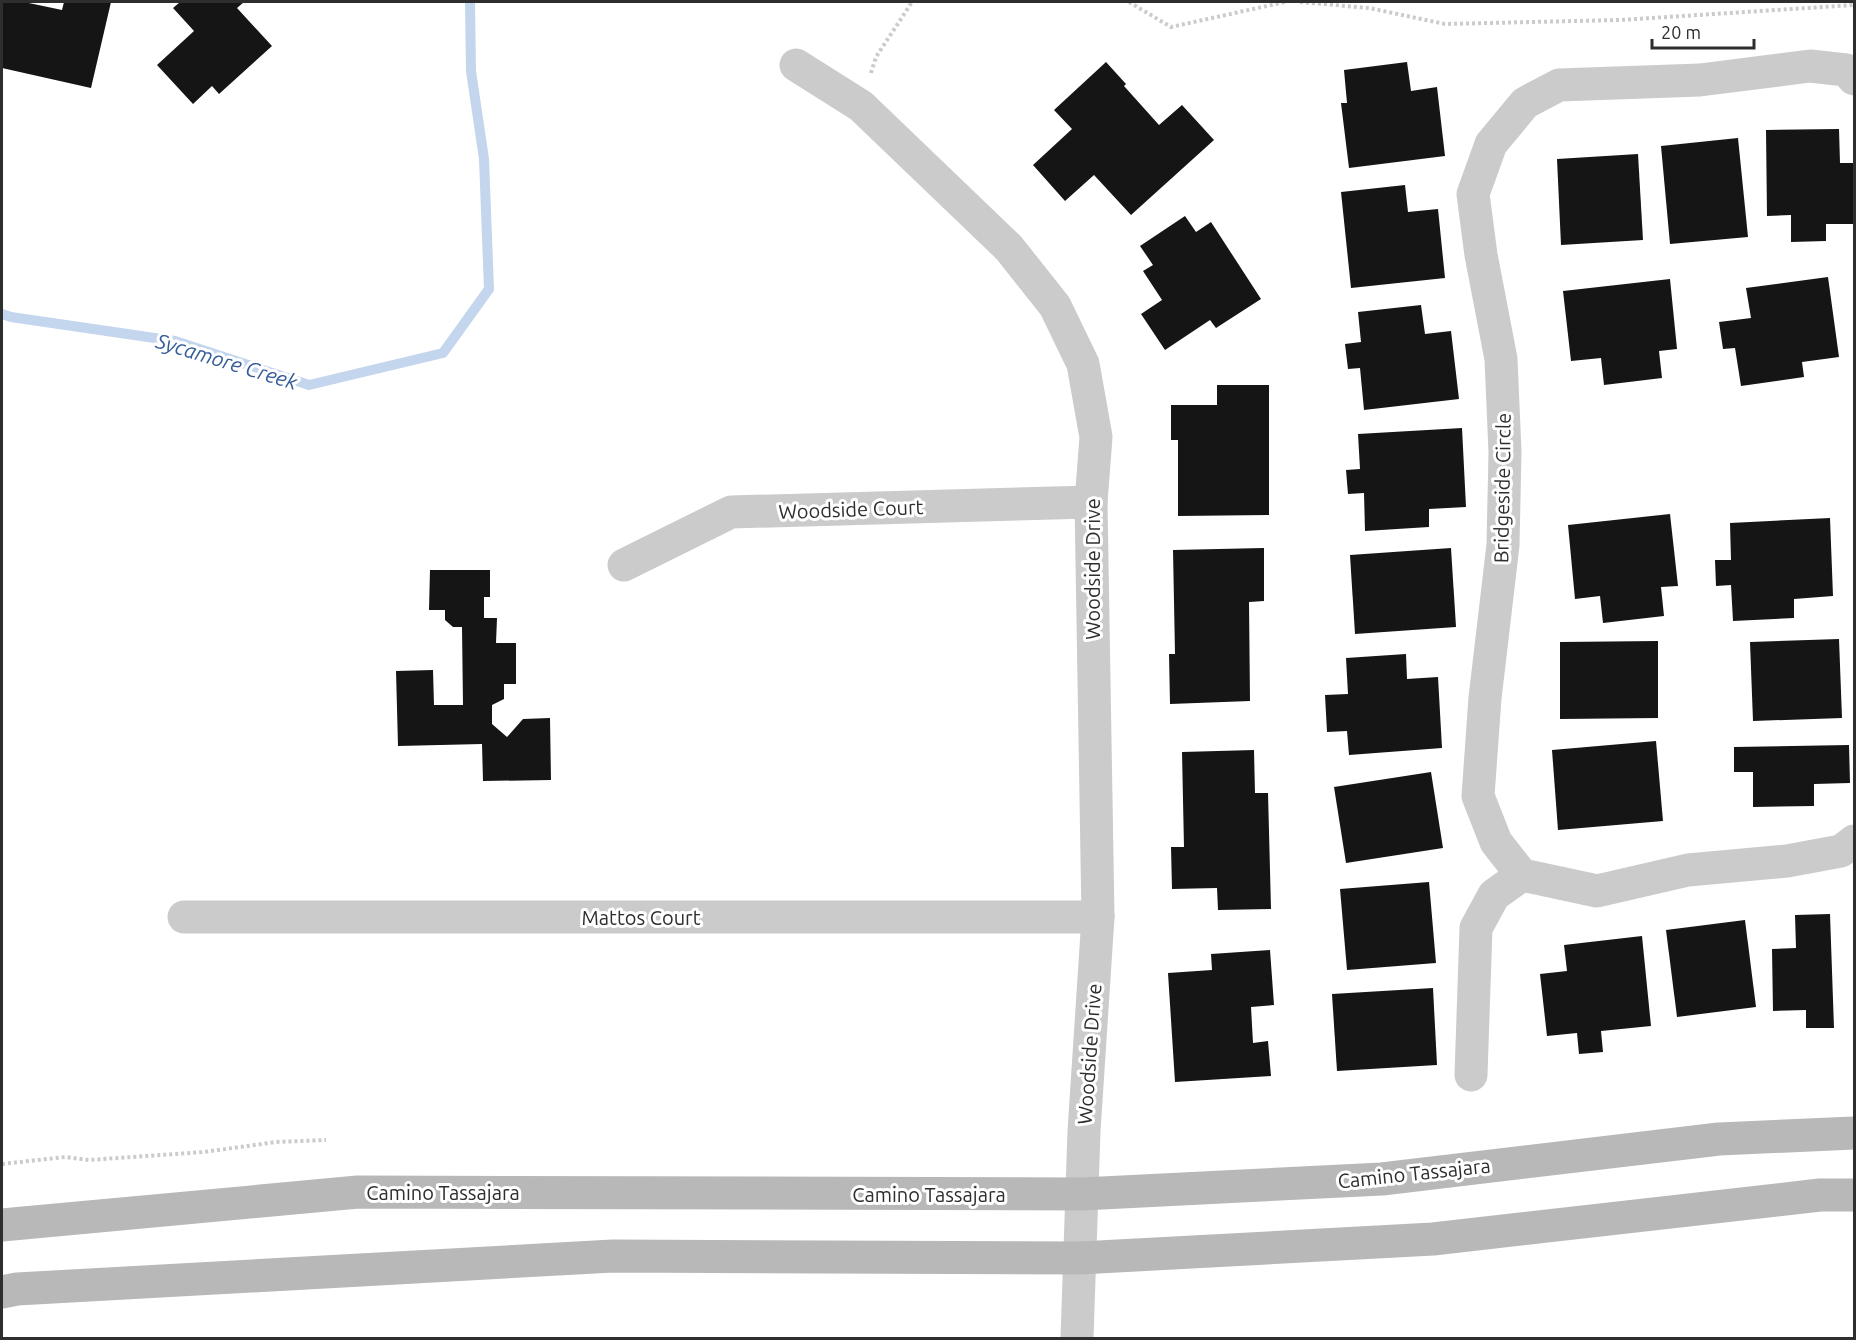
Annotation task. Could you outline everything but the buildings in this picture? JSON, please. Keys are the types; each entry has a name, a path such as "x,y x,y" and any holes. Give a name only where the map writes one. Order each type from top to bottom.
{"main road":[{"name":"Camino Tassajara","path":"2,1225 358,1192 1082,1194 1382,1179 1719,1139 1854,1133"},
{"path":"2,1292 17,1289 614,1256 1080,1258 1433,1239 1808,1197 1854,1195"}],"street":[{"name":"Woodside Drive","path":"796,65 861,106 1009,248 1055,306 1083,364 1096,437 1090,502 1098,917 1084,1131 1077,1338"},
{"name":"Bridgeside Circle","path":"1522,875 1496,842 1479,796 1485,698 1503,545 1504,452 1501,359 1481,255 1473,194 1491,144 1525,104 1559,85 1700,80 1810,66 1846,70 1854,79"},
{"name":"Woodside Court","path":"624,565 730,512 1090,502"},
{"path":"1471,1075 1476,928 1494,895 1522,875 1597,891 1688,870 1787,861 1841,851 1854,841"},
{"name":"Mattos Court","path":"184,917 1098,917"}],"path":[{"path":"861,106 876,57 912,2"},
{"path":"1129,2 1171,27 1285,2"},
{"path":"1300,2 1369,8 1445,24 1620,20 1854,5"},
{"path":"2,1164 65,1157 89,1160 204,1152 276,1142 326,1140"}],"waterway":[{"name":"Sycamore Creek","path":"2,314 175,341 309,385 443,353 489,289 484,159 471,71 470,2"}]}
